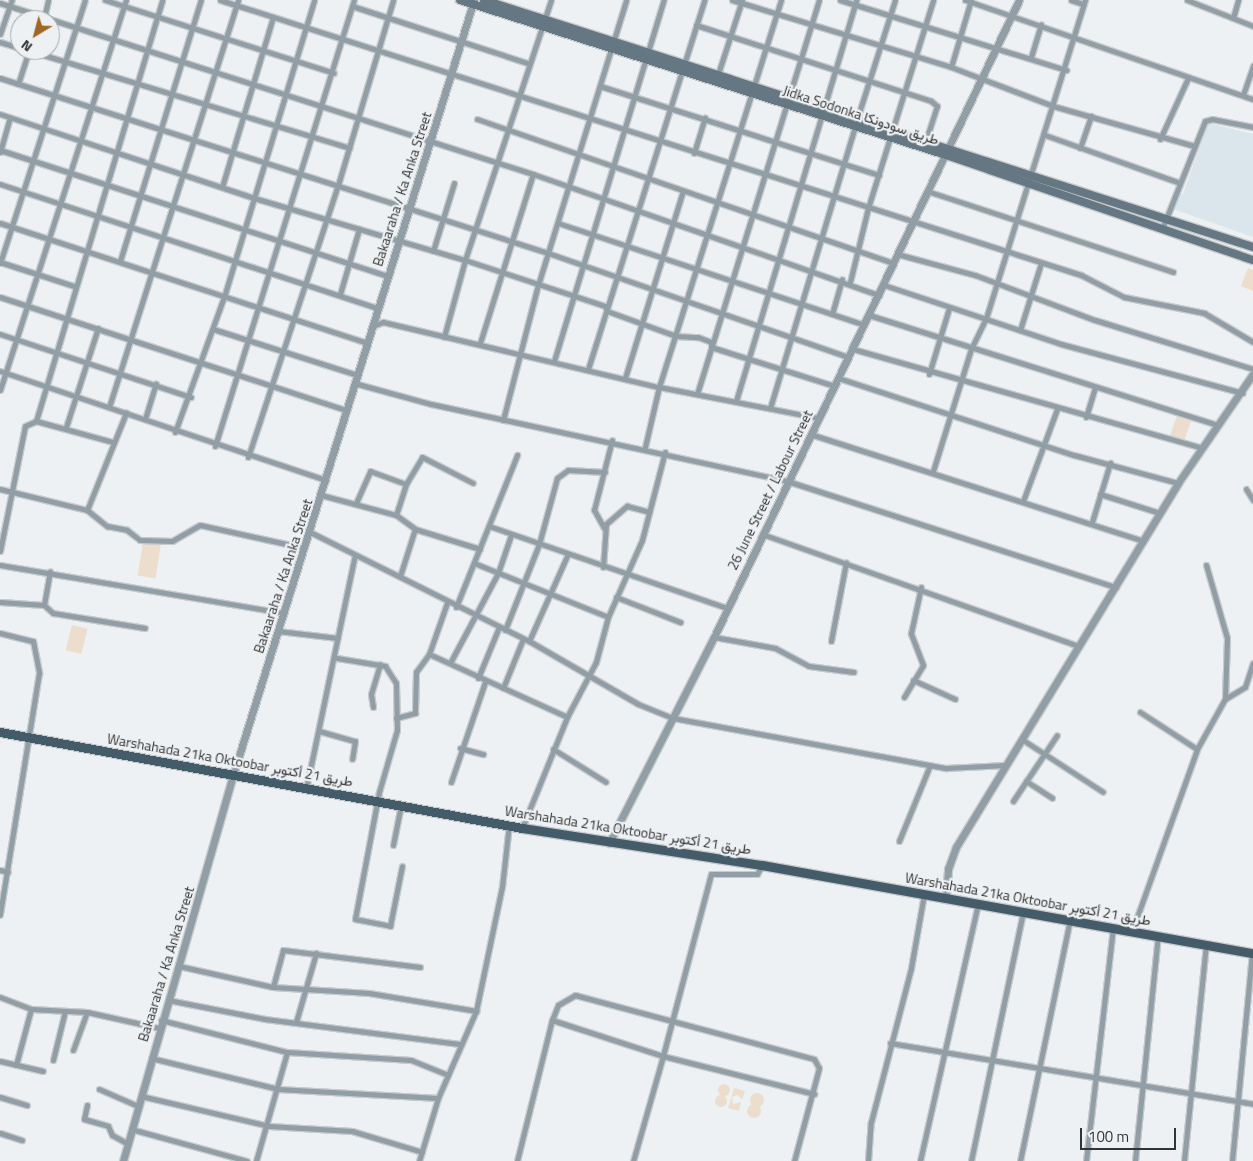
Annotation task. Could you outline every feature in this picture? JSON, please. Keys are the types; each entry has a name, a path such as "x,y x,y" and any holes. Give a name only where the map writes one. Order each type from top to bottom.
{"main road":[{"name":"Jidka Sodonka طريق سودونكا","path":"460,0 474,2 545,24 613,40 647,51 683,67 892,134 946,155 1253,260"},
{"name":"Jidka Sodonka طريق سودونكا","path":"484,0 611,49 645,59 718,74 752,89"},
{"name":"Jidka Sodonka طريق سودونكا","path":"892,134 950,146 1253,247"},
{"name":"Warshahada 21ka Oktoobar طريق 21 أكتوبر","path":"0,732 522,828 609,843 762,865 1252,953"}],"street":[{"path":"74,286 40,273 0,263 86,0"},
{"path":"105,0 334,73"},
{"path":"0,390 3,372 17,340 40,273 59,206 94,106 102,73 126,0"},
{"path":"36,421 84,250 104,185 117,153 162,0"},
{"path":"120,261 201,0"},
{"path":"220,0 237,2 272,17 378,52 625,130 798,188 868,208 1004,253 1041,263 1126,297 1204,313 1253,342"},
{"path":"175,432 191,397 235,263 283,96 314,0"},
{"path":"248,457 296,320 378,52 392,0"},
{"path":"444,337 465,260 497,164 506,130 545,24 551,0"},
{"path":"502,420 518,353 538,285 570,188 626,0"},
{"path":"554,360 664,0"},
{"path":"588,368 704,0"},
{"path":"732,0 776,15 810,21 880,48 951,67 1053,106 1091,116 1160,139 1194,146"},
{"path":"645,447 660,387 781,0"},
{"path":"697,394 721,314 735,281 810,21 819,0"},
{"path":"840,0 856,2 890,16 960,38 997,45 1066,70"},
{"path":"770,408 895,0"},
{"path":"850,282 868,208 934,0"},
{"path":"965,0 1253,99"},
{"name":"26 June Street / Labour Street","path":"609,843 714,636 787,481 884,285 911,222 946,155 1019,0"},
{"path":"933,471 971,350 986,318 1026,182 1045,135 1076,38 1084,2 1071,0"},
{"path":"1187,0 1202,3 1253,26"},
{"path":"1233,18 1238,0"},
{"path":"951,67 971,1"},
{"path":"109,408 185,175 237,2"},
{"name":"Bakaaraha / Ka Anka Street","path":"123,1161 161,1020 179,966 233,775 283,612 310,532 387,276 400,241 474,2"},
{"path":"718,74 742,2"},
{"path":"736,401 808,153 856,2"},
{"path":"0,3 11,3 26,10"},
{"path":"0,34 11,3"},
{"path":"215,446 299,173 334,73 353,3 530,64"},
{"path":"222,187 250,85 272,17"},
{"path":"60,23 181,61 283,96 533,174 637,213 674,225 708,233 744,247 842,279 879,294"},
{"path":"696,25 936,104 926,140"},
{"path":"1031,57 1041,26"},
{"path":"60,59 206,107 349,148"},
{"path":"18,84 25,60"},
{"path":"1243,95 1253,66"},
{"path":"0,78 232,150 513,242 849,357"},
{"path":"1160,139 1188,78"},
{"path":"600,86 705,118 878,175"},
{"path":"0,114 254,198 503,272 572,297 605,306 607,311 676,336 698,337 711,342 711,347"},
{"path":"1080,148 1091,116"},
{"path":"10,117 0,151 35,160 70,174 174,209 387,276"},
{"path":"694,154 705,118"},
{"path":"477,119 506,130 581,152 683,191 893,263"},
{"path":"1162,229 1165,217 1194,146 1208,119 1253,127"},
{"path":"1045,135 1180,183"},
{"path":"480,343 533,174"},
{"path":"433,251 454,183"},
{"path":"0,184 24,191 94,218 101,215 126,222 131,229 164,241 306,286 340,294 378,308"},
{"path":"625,378 655,291 683,191"},
{"path":"927,191 1016,218 1173,272"},
{"path":"0,223 367,343"},
{"path":"558,223 697,267 864,325"},
{"path":"340,294 359,229"},
{"path":"897,254 996,282 1032,296 1253,369"},
{"path":"1020,330 1041,263"},
{"path":"832,314 842,279"},
{"path":"884,285 949,308 1183,380 1242,392"},
{"path":"0,297 346,410"},
{"path":"930,374 949,308"},
{"path":"869,315 939,340 1218,425"},
{"path":"372,328 383,322 554,360 660,387 818,418"},
{"path":"66,427 78,397 98,328"},
{"path":"213,330 357,375"},
{"path":"0,334 191,397"},
{"path":"711,347 782,367 835,386"},
{"path":"853,349 930,374 963,380 1057,409 1202,448"},
{"path":"3,372 145,419 215,446 326,480"},
{"path":"946,898 948,869 956,848 1079,646 1117,588 1178,483 1253,374"},
{"path":"838,378 950,417 1178,483"},
{"path":"354,383 502,420 645,447 787,481 1117,588"},
{"path":"145,419 156,384"},
{"path":"1086,417 1095,387"},
{"path":"1023,501 1057,409"},
{"path":"87,510 126,413"},
{"path":"0,551 25,426 36,421 66,427 113,442"},
{"path":"810,434 1092,522 1142,542"},
{"path":"603,567 604,528 594,512 612,440"},
{"path":"522,828 566,716 588,677 608,617 650,512 665,452"},
{"path":"456,607 517,454"},
{"path":"396,515 406,484 422,456 473,483"},
{"path":"1092,522 1110,463"},
{"path":"505,630 539,544 546,507 559,475 568,470 605,472"},
{"path":"356,503 370,471 406,484"},
{"path":"0,489 87,510 108,526 140,540 172,541 192,525 200,525 305,548"},
{"path":"1246,489 1253,500"},
{"path":"1100,494 1160,513"},
{"path":"321,495 396,515 414,529 480,549"},
{"path":"604,528 627,506 650,512"},
{"path":"489,526 626,575 727,608"},
{"path":"400,576 414,529"},
{"path":"310,532 400,576 456,607 529,641 588,677 673,718 930,765 1007,765"},
{"path":"762,534 921,587 1079,646"},
{"path":"450,663 498,573 511,535"},
{"path":"529,641 568,554"},
{"path":"306,789 337,658 338,638 355,555"},
{"path":"831,641 846,562"},
{"path":"474,563 551,592 608,617"},
{"path":"0,565 283,612"},
{"path":"1132,931 1197,749 1225,699 1227,638 1206,565"},
{"path":"44,605 50,572"},
{"path":"904,697 923,665 911,633 921,587"},
{"path":"616,597 680,622"},
{"path":"0,602 44,605 53,613 144,628"},
{"path":"396,718 414,715 416,672 430,654 447,602"},
{"path":"478,678 499,627"},
{"path":"278,630 338,638"},
{"path":"0,633 29,639 37,652 39,673 0,915"},
{"path":"714,636 775,648 809,666 854,672"},
{"path":"503,688 523,639"},
{"path":"430,654 485,682 566,716"},
{"path":"337,658 380,664 395,679 396,718 377,800 355,919 390,926 402,866"},
{"path":"1225,699 1245,687 1253,663"},
{"path":"373,707 380,664"},
{"path":"913,680 955,699"},
{"path":"451,782 460,748 485,682"},
{"path":"1140,712 1197,749"},
{"path":"319,731 356,741 352,760"},
{"path":"1012,801 1057,735"},
{"path":"1023,740 1045,752 1103,792"},
{"path":"460,748 483,754"},
{"path":"553,749 606,782"},
{"path":"899,841 930,765"},
{"path":"1026,781 1052,798"},
{"path":"393,845 401,805"},
{"path":"419,1161 438,1098 476,1011 502,887 509,825"},
{"path":"633,1161 674,1020 712,874 757,874 762,865"},
{"path":"0,870 8,872"},
{"path":"868,1161 871,1122 911,968 924,894"},
{"path":"920,1161 978,904"},
{"path":"971,1161 1023,912"},
{"path":"1020,1161 1042,1067 1070,920"},
{"path":"1086,1161 1113,928"},
{"path":"1135,1161 1158,936"},
{"path":"1184,1161 1206,944"},
{"path":"273,987 280,952 316,953 420,966"},
{"path":"296,1022 304,986 316,953"},
{"path":"1232,1161 1252,953"},
{"path":"179,966 273,987 304,986 476,1011"},
{"path":"517,1161 552,1020 558,1005 575,995 805,1054 819,1068 814,1094 794,1161"},
{"path":"0,997 31,1008 64,1012 87,1012 159,1028"},
{"path":"168,1000 296,1022 461,1044"},
{"path":"16,1065 31,1008"},
{"path":"52,1060 64,1012"},
{"path":"73,1050 87,1012"},
{"path":"161,1020 287,1052 411,1060 448,1075"},
{"path":"552,1020 663,1056 814,1094"},
{"path":"890,1043 945,1050 1096,1075 1144,1086 1253,1104"},
{"path":"256,1161 269,1126 287,1052"},
{"path":"151,1058 278,1089 438,1098"},
{"path":"0,1061 43,1071"},
{"path":"99,1089 138,1106"},
{"path":"141,1096 269,1126 352,1131 422,1152"},
{"path":"0,1097 27,1105"},
{"path":"87,1105 84,1120 108,1126 112,1135 128,1144"},
{"path":"131,1130 247,1161"},
{"path":"0,1133 22,1140"}],"shaded area":[{"path":"1208,123 1253,134 1253,237 1173,209 1178,193 1183,194"},
{"path":"1248,268 1253,270 1253,291 1241,286"},
{"path":"1177,416 1191,421 1184,442 1169,437"},
{"path":"143,542 161,545 155,578 138,576"},
{"path":"72,625 88,629 81,654 66,650"},
{"path":"722,1084 726,1084 730,1090 726,1096 722,1096 718,1092 718,1088"},
{"path":"734,1088 745,1091 742,1100 738,1095 732,1097 733,1104 741,1102 739,1111 728,1108"},
{"path":"757,1093 762,1095 764,1100 762,1105 757,1107 752,1105 750,1100 752,1095"},
{"path":"723,1095 726,1096 726,1106 719,1107 716,1106 715,1099 716,1096"},
{"path":"754,1104 759,1106 761,1111 759,1116 754,1118 749,1116 747,1111 749,1106"}]}
